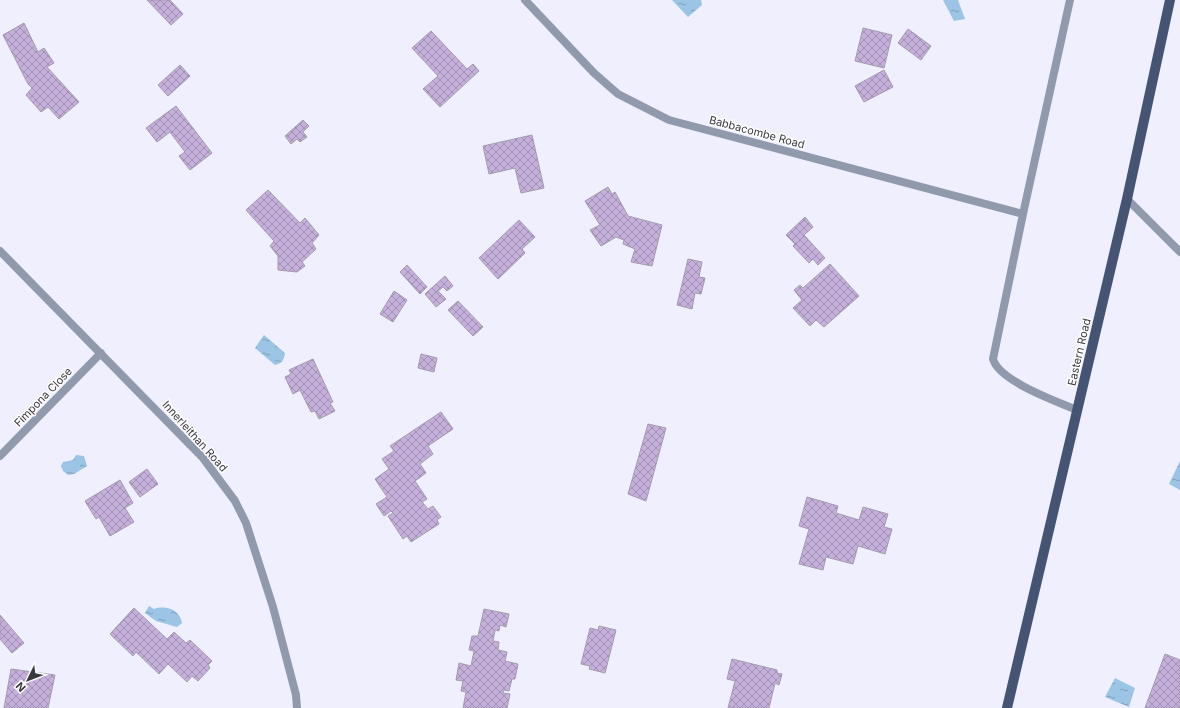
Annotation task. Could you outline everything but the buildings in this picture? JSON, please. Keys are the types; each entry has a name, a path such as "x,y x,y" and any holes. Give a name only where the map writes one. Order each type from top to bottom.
{"main road":[{"name":"Eastern Road","path":"1007,708 1127,199 1170,0"}],"street":[{"name":"Babbacombe Road","path":"525,0 594,73 618,94 669,120 1022,214"},
{"path":"1070,0 1022,214 994,359 995,365 1014,381 1077,410"},
{"path":"1127,199 1180,252"},
{"name":"Innerleithan Road","path":"0,251 202,458 235,501 246,523 273,606 296,695 296,708"},
{"name":"Fimpona Close","path":"0,456 101,353"}],"water":[{"path":"672,0 701,0 702,5 688,17"},
{"path":"943,0 958,0 965,19 954,21"},
{"path":"264,335 285,353 281,362 275,365 255,348"},
{"path":"76,455 84,456 87,466 74,474 68,475 63,471 61,466 63,462 73,460"},
{"path":"1180,461 1180,490 1169,484"},
{"path":"149,606 154,609 167,608 175,611 181,618 182,623 177,627 156,621 145,613"},
{"path":"1115,678 1135,688 1129,707 1105,697"}]}
